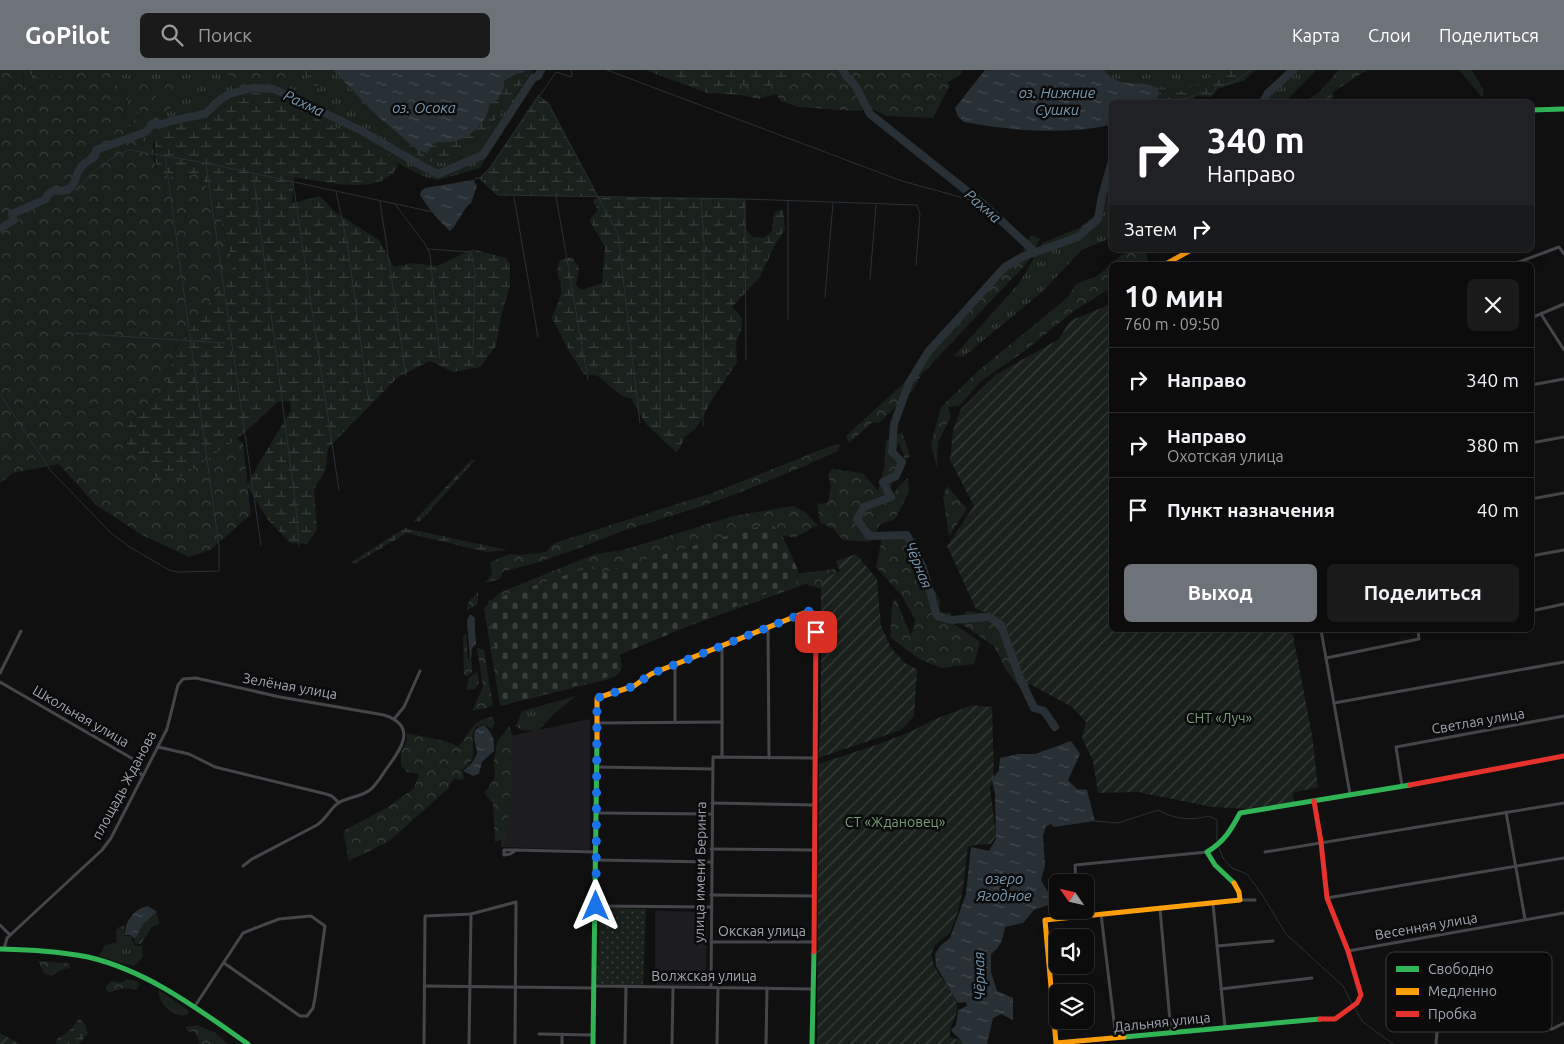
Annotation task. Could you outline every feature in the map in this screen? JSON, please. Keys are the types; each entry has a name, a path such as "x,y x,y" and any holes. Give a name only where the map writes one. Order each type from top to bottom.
{"street":[{"path":"1534,110 1564,109"},
{"path":"1519,262 1559,247 1564,254"},
{"path":"1169,262 1187,252"},
{"path":"1534,317 1564,304"},
{"path":"1541,314 1564,350"},
{"path":"1534,384 1564,379"},
{"path":"1534,442 1564,437"},
{"path":"1534,498 1564,493"},
{"path":"1534,555 1564,550"},
{"path":"1534,610 1564,604"},
{"path":"593,1044 597,698 634,686 651,674 809,611 816,614 815,896 812,1044"},
{"path":"768,627 769,758"},
{"path":"0,673 21,631"},
{"path":"1321,632 1350,795"},
{"path":"1326,658 1419,639 1418,632"},
{"path":"722,646 722,757 815,758"},
{"path":"1334,703 1564,662"},
{"path":"675,664 675,722"},
{"path":"243,866 252,859 317,825 339,803 370,790 399,752 404,739 404,730 396,720 420,670"},
{"name":"Зелёная улица","path":"180,681 186,678 196,678 246,690 384,715 396,720"},
{"name":"площадь Жданова","path":"2,949 10,936 106,845 167,728 180,681"},
{"name":"Школьная улица","path":"0,682 134,759 143,777"},
{"name":"Светлая улица","path":"1402,786 1396,747 1564,716"},
{"path":"597,722 722,722"},
{"path":"158,747 189,754 215,767 326,794 332,796 339,803"},
{"path":"1076,874 1075,865 1207,852 1226,839 1240,813 1564,756"},
{"name":"улица имени Беринга","path":"711,987 713,757 722,757"},
{"path":"597,768 713,769"},
{"path":"1314,801 1327,898 1348,951"},
{"path":"712,803 815,804"},
{"path":"1265,852 1564,803"},
{"path":"1506,812 1525,919"},
{"path":"596,813 712,814"},
{"path":"711,849 815,850"},
{"path":"516,850 596,852"},
{"path":"1207,852 1214,866 1238,886 1240,900 1255,900"},
{"path":"1327,898 1564,858"},
{"path":"596,860 711,862"},
{"path":"711,895 815,896"},
{"name":"Дальняя улица","path":"1094,915 1240,900"},
{"path":"424,1044 425,916 471,914 516,902 515,1044"},
{"path":"1213,904 1225,1027"},
{"path":"596,906 711,907"},
{"path":"1160,909 1171,1032"},
{"name":"Весенняя улица","path":"1348,951 1564,913"},
{"path":"469,1044 471,914"},
{"path":"1101,914 1116,1038"},
{"path":"194,1007 224,962 244,933 279,919 310,916 326,926 315,998 313,1008 308,1016 300,1016 224,962"},
{"name":"Дальняя улица","path":"1053,919 1044,920 1056,1043 1302,1020 1335,1019 1357,1002 1361,995 1348,951"},
{"path":"0,925 10,936"},
{"path":"1217,946 1273,941"},
{"name":"Окская улица","path":"711,942 814,942"},
{"path":"2,949 58,952 98,960 139,974 158,983 248,1044"},
{"path":"1221,989 1312,978"},
{"name":"Волжская улица","path":"424,986 813,989"},
{"path":"626,987 626,1044"},
{"path":"672,1044 673,987"},
{"path":"717,1044 718,988"},
{"path":"766,1044 767,988"},
{"path":"1552,1029 1564,1023"},
{"path":"539,1034 593,1035"},
{"path":"562,1034 562,1044"}],"shaded area":[{"path":"590,719 590,850 501,847 505,737"},
{"path":"655,911 707,912 706,985 655,985"}],"green space":[{"path":"0,70 23,70 24,91 41,79 69,74 72,70 108,70 119,88 129,96 123,121 130,127 140,111 135,83 144,82 160,101 165,94 165,77 172,77 179,86 176,103 160,118 141,141 154,161 160,175 177,177 200,173 221,220 234,266 197,321 175,348 166,387 126,427 204,461 237,439 243,443 251,515 210,550 189,557 142,535 96,505 59,464 13,473 0,483"},
{"path":"23,70 72,70 69,74 41,79 24,91"},
{"path":"28,70 49,70 53,73 50,81 33,77"},
{"path":"108,70 333,70 373,112 405,139 413,152 442,163 462,157 512,100 533,70 533,78 508,117 480,168 438,180 423,176 395,162 389,153 275,96 225,106 204,122 188,122 153,144 154,161 141,141 160,118 176,103 165,94 160,101 144,82 140,111 130,128 123,121 129,96 119,88"},
{"path":"227,70 278,70 292,80 290,87 295,94 265,85 242,87 233,90"},
{"path":"303,70 310,70 318,85 317,91 312,88"},
{"path":"524,70 532,70 512,100 462,157 442,163 428,161 413,152 405,139 416,149 437,143 449,142 485,118 490,102 498,100 504,88 504,81 516,74 525,72"},
{"path":"645,70 801,70 767,88 739,85 740,95 707,93"},
{"path":"801,70 924,70 939,76 950,85 933,118 886,116 872,109 857,111 798,107 781,101 776,94 759,99 740,95 739,85 767,88"},
{"path":"924,70 961,70 962,72 947,83 939,76"},
{"path":"1104,70 1221,70 1200,84 1180,92 1159,90 1152,85 1124,83 1113,80"},
{"path":"1221,70 1256,70 1243,81 1218,89 1211,97 1197,96 1191,100 1157,100 1159,90 1180,91 1200,84"},
{"path":"1295,70 1316,70 1287,100 1267,100 1270,94"},
{"path":"1339,70 1367,70 1333,92 1332,100 1308,100 1319,92"},
{"path":"1459,70 1472,70 1484,91 1482,97"},
{"path":"253,92 275,96 389,153 398,166 390,176 379,182 365,185 335,184 294,177 292,203 320,196 335,212 379,240 394,267 413,263 437,266 472,249 506,258 510,264 510,286 501,316 496,346 480,367 453,372 430,361 398,377 328,448 325,471 314,489 317,530 307,544 290,543 269,521 247,486 291,410 290,401 278,402 237,439 175,481 161,482 124,440 126,427 166,387 175,349 197,321 234,266 221,220 200,173 177,177 160,175 155,152 159,130 188,122 204,122 225,106"},
{"path":"538,95 549,104 598,197 745,199 746,230 753,237 764,238 772,231 774,213 783,209 785,229 760,277 732,307 742,318 742,328 736,343 737,362 697,427 685,437 677,453 646,424 631,399 622,396 598,376 584,374 569,351 552,318 561,291 557,272 560,260 572,257 579,268 576,286 582,290 602,283 605,247 589,220 598,210 593,201 597,197 498,195 480,178 489,169"},
{"path":"1109,180 1109,239 1082,250 1041,293 963,357 954,356 1020,282 1042,243 1079,228 1094,216"},
{"path":"1031,235 1040,239 1029,261 921,375 914,389 879,423 873,422 849,443 846,436 907,380 918,360 944,331 1022,254"},
{"path":"1125,252 1145,252 1149,262 1113,262"},
{"path":"1109,266 1109,289 1075,310 1026,350 981,381 959,406 948,407 951,417 938,442 937,468 931,444 941,407 979,370 1067,298 1076,284 1097,276"},
{"name":"СНТ «Луч»","path":"1109,305 1109,632 1292,632 1312,735 1318,787 1293,793 1294,802 1247,809 1212,807 1138,792 1098,793 1093,761 1082,738 1086,722 1072,707 1024,681 1006,644 1001,619 976,609 947,546 974,506 950,460 953,430 961,409 997,374 1059,339 1070,321"},
{"path":"902,432 910,456 905,460 899,442 896,448 902,471 892,483 889,502 897,488 908,478 909,492 895,519 880,524 870,542 843,540 833,529 820,522 817,504 828,503 831,485 828,475 832,469 863,473 878,491 884,468 886,441"},
{"path":"840,444 838,451 750,488 696,508 623,531 549,559 503,571 500,579 485,583 492,574 490,562 510,554 520,555 546,552 554,543 715,492 830,446"},
{"path":"476,459 421,521 413,522 471,460"},
{"path":"947,486 967,509 949,536 943,496"},
{"path":"793,506 805,512 818,525 794,538 773,533 732,601 802,573 834,569 846,580 822,589 806,584 619,651 622,666 618,675 609,679 500,706 484,608 499,593 595,554 623,550 733,516"},
{"path":"771,523 783,537 802,579 619,655 619,672 615,675 503,705 488,601 593,566 597,574"},
{"path":"405,528 507,550 486,552 407,533 354,564 351,562"},
{"path":"883,533 916,539 913,555 940,600 939,612 951,613 951,622 980,642 974,664 942,668 919,659 890,637 892,606 895,598 911,636 915,620 902,596 876,567"},
{"path":"856,554 877,579 881,626 891,648 905,663 917,669 914,716 901,730 818,758 821,723 821,589 824,579 840,571 836,561"},
{"path":"478,592 478,604 466,611 469,601"},
{"path":"966,611 1016,617 1046,662 1023,692 1006,670 994,646 959,622"},
{"path":"466,633 468,658 472,661 472,672 468,676 464,675 463,636"},
{"path":"477,648 484,650 493,705 472,711 483,687"},
{"path":"477,672 479,682 475,689 466,690 469,678"},
{"path":"576,696 555,713 538,731 521,730 516,726 522,711"},
{"name":"СТ «Ждановец»","path":"972,705 992,707 994,777 990,788 996,836 991,844 968,847 963,890 955,920 949,933 937,943 932,953 934,966 956,1000 957,1010 950,1037 963,1041 965,1044 817,1044 819,764 910,732 933,720"},
{"path":"493,717 495,723 492,729 484,724 476,727 473,733 474,753 469,764 462,770 464,776 462,780 454,778 448,789 388,842 349,861 343,831 388,807 414,788 419,774 407,772 401,766 401,753 407,739 406,733 445,741 458,746 480,720"},
{"path":"509,726 513,737 507,838 495,842 493,804 484,793 495,778 494,761 497,742"},
{"path":"600,908 646,909 643,986 597,984"},
{"path":"157,913 159,924 152,927 141,944 136,944 134,941 143,924"},
{"path":"124,926 125,936 131,936 134,945 142,946 143,957 134,965 123,964 99,956 105,945 117,942 116,931 119,927"},
{"path":"38,961 67,963 70,964 70,968 63,969 51,976 44,973"},
{"path":"127,979 138,982 140,985 136,990 124,988 109,992 106,990 106,986 111,981 121,983"},
{"path":"159,990 189,1011 188,1014 178,1015 168,1009 161,1000"},
{"path":"79,1019 85,1024 88,1033 79,1044 56,1044 57,1039 71,1029"},
{"path":"197,1025 214,1032 228,1044 200,1044 195,1032 189,1033 185,1027"},
{"path":"0,1033 20,1044 0,1044"}],"water":[{"name":"оз. Осока","path":"333,70 524,70 525,72 516,74 504,81 504,88 498,100 490,103 486,116 475,131 460,140 436,143 427,153 416,149 373,112"},
{"name":"оз. Нижние Сушки","path":"985,70 1104,70 1118,81 1147,84 1159,90 1157,100 1109,100 1109,125 1074,130 1019,130 964,122 958,117 955,108"},
{"path":"473,180 477,186 471,203 450,231 427,205 420,195 421,191 425,188"},
{"path":"470,614 475,618 476,644 472,648 471,659 467,621"},
{"path":"484,725 492,736 494,751 482,762 479,774 473,776 463,771 472,763 477,754 474,733 479,727"},
{"name":"озеро Ягодное","path":"1071,741 1080,754 1068,780 1077,789 1087,790 1095,821 1054,827 1051,824 1046,826 1043,836 1045,866 1041,880 1049,894 1049,905 1034,910 1023,923 1005,927 1001,942 991,954 991,972 997,991 1013,998 1013,1020 1001,1014 993,1018 987,1044 964,1044 951,1030 956,1025 958,1010 967,1006 966,1002 958,1003 936,966 935,954 940,946 950,938 966,894 971,847 989,851 996,839 995,794 992,780 999,770 1000,758 1018,754 1035,754"},
{"path":"148,906 157,912 143,924 135,939 130,935 125,935 125,930 131,916 138,910"}],"waterway":[{"name":"Рахма","path":"0,229 14,220 12,214 46,199 51,192 64,191 71,187 80,169 95,156 96,150 146,132 152,124 162,124 205,114 229,94 252,88 274,89 362,131 438,174 483,155 533,78 538,76 541,70"},
{"path":"474,181 489,169 556,72 571,77 571,70"},
{"path":"607,70 902,181 982,203"},
{"name":"Рахма","path":"843,70 855,85 870,114 982,203 1035,252"},
{"path":"1158,99 1185,99 1198,92 1212,94 1217,85 1230,83 1251,70"},
{"name":"Рахма","path":"1264,100 1268,93 1293,70"},
{"path":"539,96 548,103 618,234 640,423"},
{"path":"71,187 78,190 100,166 129,150 206,163 433,212"},
{"path":"0,394 51,471 111,533 128,546 169,570 177,572 219,571 219,546 165,156"},
{"path":"206,164 261,545"},
{"name":"Чёрная","path":"1055,727 1044,711 1034,708 1019,676 1001,625 989,617 951,620 937,616 923,568 907,535 869,536 857,519 864,507 891,497 883,482 896,476 902,462 892,452 894,424 909,383 928,352 1005,267 1022,257 1078,237 1098,219 1109,171"},
{"path":"253,173 296,509 299,547"},
{"path":"480,179 498,195 745,199 917,205 920,214 916,265"},
{"path":"293,182 339,490"},
{"path":"336,191 348,248 368,397"},
{"path":"556,196 588,380"},
{"path":"514,197 538,337"},
{"path":"660,198 660,427"},
{"path":"701,199 704,244 703,426"},
{"path":"745,199 746,360"},
{"path":"788,200 788,319"},
{"path":"380,201 406,376"},
{"path":"825,297 833,203"},
{"path":"395,204 425,244 430,254 440,359"},
{"path":"870,279 876,205"},
{"path":"428,249 471,252 475,272 473,355"},
{"path":"72,333 225,343"},
{"path":"1094,821 1118,823 1158,810 1182,818 1209,816 1217,820 1217,845"},
{"path":"1219,848 1223,858 1232,868 1247,874 1286,934 1343,986 1352,1004"},
{"path":"1354,1007 1363,1022 1393,1044"}],"traffic: fast":[{"path":"1534,110 1564,109"},
{"path":"593,1044 597,738"},
{"path":"1234,883 1215,865 1207,852 1226,835 1240,813 1410,785"},
{"path":"0,949 66,953 110,963 152,981 248,1044"},
{"path":"812,1044 814,952"},
{"path":"1124,1037 1320,1019"}],"traffic: slow":[{"path":"1169,262 1187,252"},
{"path":"597,738 597,698 634,686 651,674 809,611 811,612"},
{"path":"1124,1037 1056,1043 1045,920 1240,900 1239,892 1234,883"}],"traffic: jam":[{"path":"811,612 816,614 814,952"},
{"path":"1410,785 1564,756"},
{"path":"1314,801 1327,898 1348,951 1361,995 1357,1003 1335,1019 1320,1019"}],"route":[{"path":"596,906 597,698 634,686 651,674 809,611 816,614 816,632"}]}
